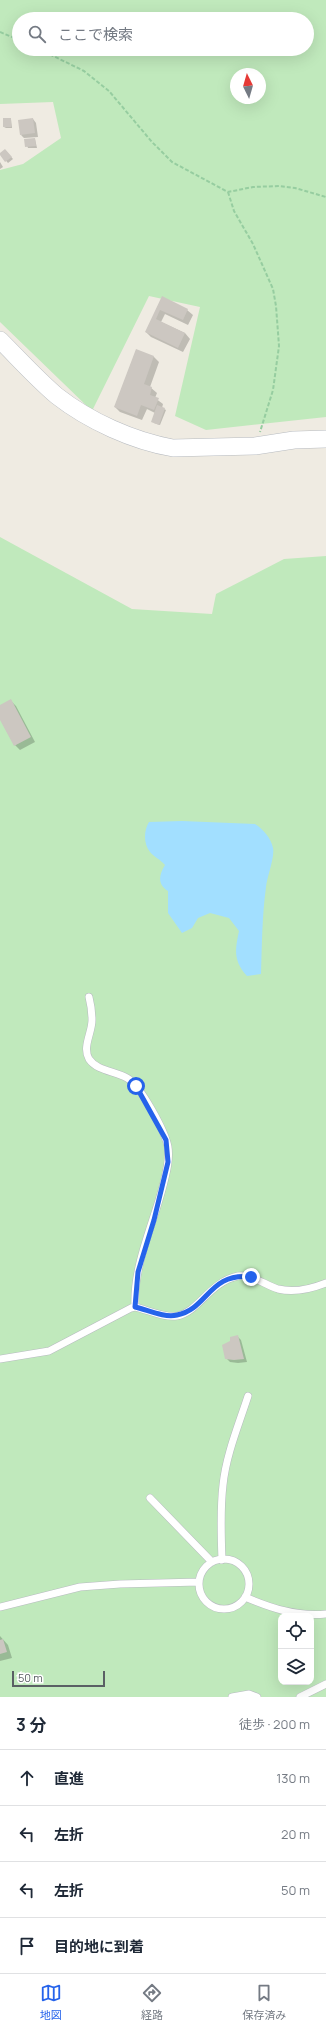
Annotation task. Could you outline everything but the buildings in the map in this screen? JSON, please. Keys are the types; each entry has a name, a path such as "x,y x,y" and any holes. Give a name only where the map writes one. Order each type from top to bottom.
{"street":[{"path":"0,340 61,399 72,407 116,430 141,440 173,448 256,446 294,440 326,439"}],"lane":[{"path":"88,996 92,1022 86,1049 89,1059 109,1072 126,1078 136,1086 161,1129 168,1148 168,1162 160,1199 138,1272 135,1307"},
{"path":"0,1360 48,1351 135,1307 163,1315 177,1316 198,1303 213,1288 226,1279 240,1276 251,1277 277,1288 289,1290 303,1290 326,1283"},
{"path":"222,1560 221,1515 223,1483 248,1396"},
{"path":"150,1498 212,1562"},
{"path":"222,1560 234,1562 239,1565 246,1574 248,1586 245,1597 234,1607 220,1609 206,1602 202,1597 199,1582 203,1570 212,1562 222,1560"},
{"path":"0,1607 80,1587 120,1584 199,1582"},
{"path":"245,1597 291,1613 307,1615 326,1614"},
{"path":"300,1697 326,1684"},
{"path":"232,1697 249,1694 257,1697"}],"path":[{"path":"0,32 12,37"},
{"path":"53,56 84,71 109,91 152,142 172,162 228,192 253,187 279,186 295,188 326,197"},
{"path":"228,192 234,211 259,257 272,290 276,306 279,346 273,390 256,446"}],"green space":[{"path":"0,0 326,0 326,417 206,430 175,416 200,307 149,296 92,411 0,322 0,170 23,164 61,138 53,102 0,104"},
{"path":"0,537 132,609 212,614 216,594 284,559 326,556 326,1697 0,1697"}],"water":[{"path":"182,821 255,824 269,837 273,852 265,898 262,930 261,974 247,976 239,965 236,949 239,931 229,918 210,913 198,918 192,928 182,933 168,913 168,891 162,885 160,879 161,872 165,865 152,854 146,845 145,833 149,822"}],"route":[{"path":"136,1086 166,1140 168,1148 168,1162 160,1199 138,1272 135,1307 163,1315 177,1316 198,1303 213,1288 226,1279 240,1276 251,1277"}]}
